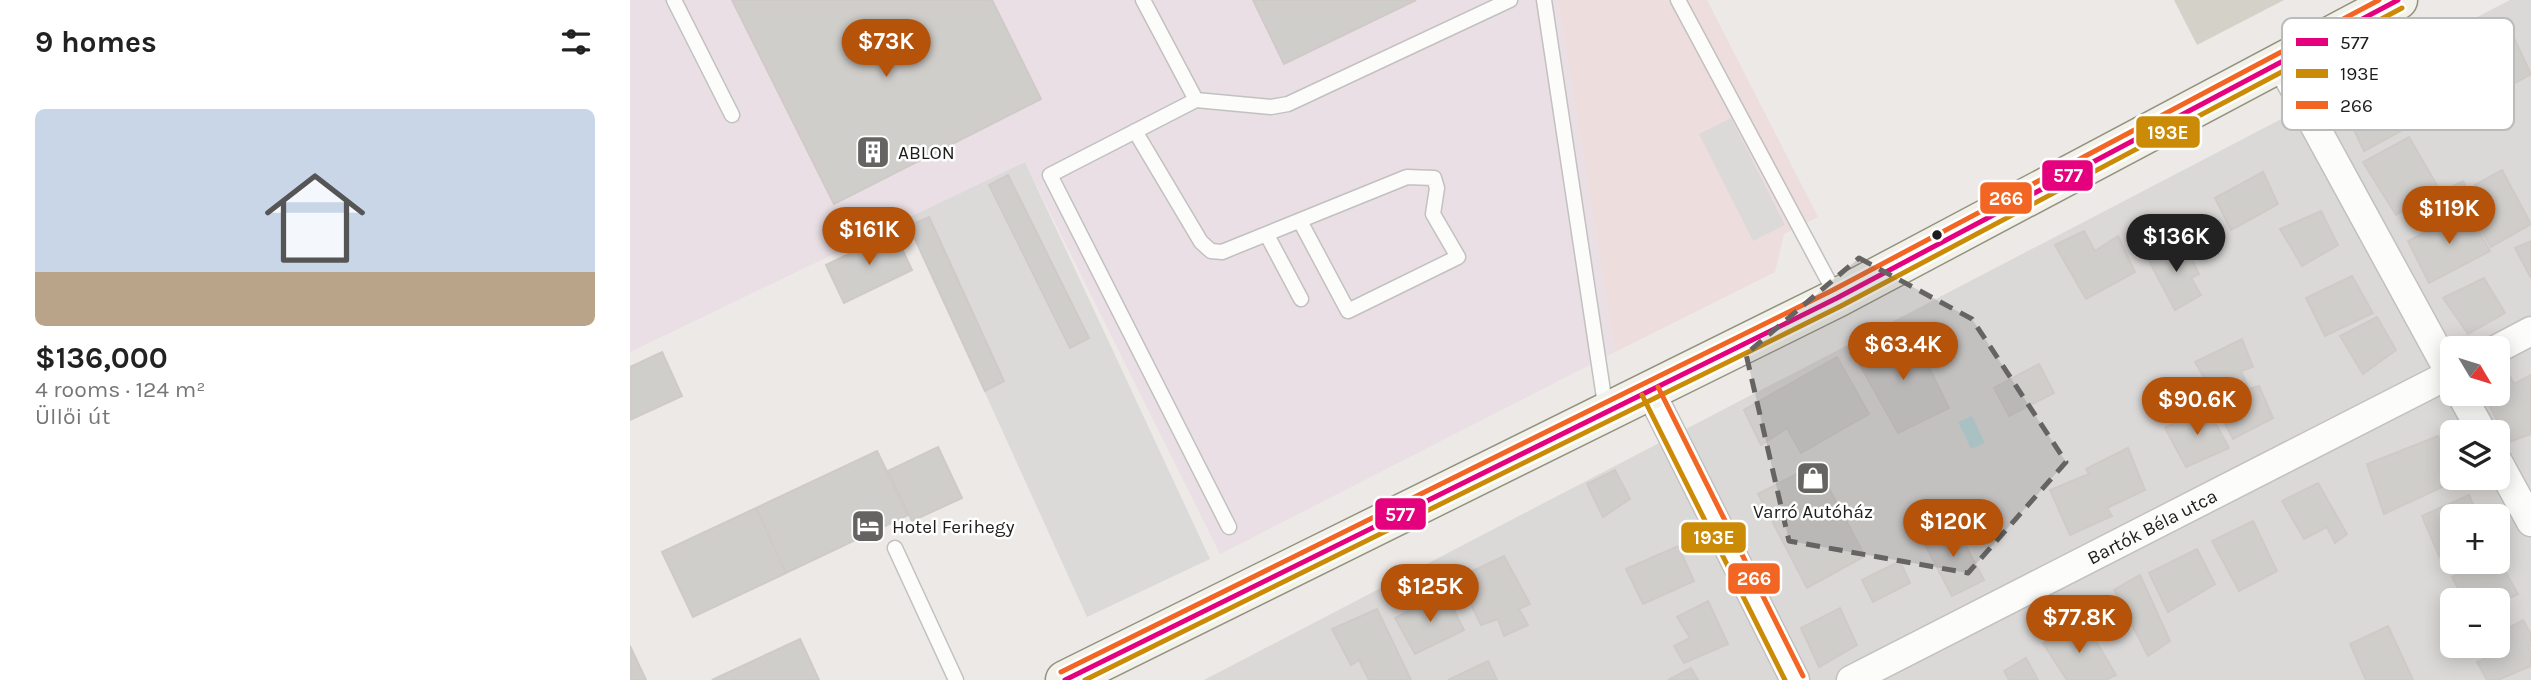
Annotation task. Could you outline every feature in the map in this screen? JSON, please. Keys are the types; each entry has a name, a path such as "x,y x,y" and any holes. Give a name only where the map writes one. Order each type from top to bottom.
{"main road":[{"path":"2365,18 2398,0"},
{"path":"1065,680 1837,298 2281,64"}],"street":[{"path":"2317,130 2440,354"},
{"path":"2510,342 2531,331"},
{"name":"Bartók Béla utca","path":"1851,680 2440,386"},
{"path":"1650,391 1795,680"},
{"path":"2510,484 2531,522"}],"lane":[{"path":"674,0 732,115"},
{"path":"1143,0 1196,100"},
{"path":"1229,527 1050,175 1196,100 1271,107 1288,104 1510,0"},
{"path":"1544,0 1606,413"},
{"path":"1678,0 1837,298"},
{"path":"1136,131 1206,247 1216,253 1267,235 1300,221 1407,177 1434,178 1437,188 1433,214 1458,257 1348,311 1300,221"},
{"path":"1267,235 1301,299"},
{"path":"895,548 956,680"}],"highlighted area":[{"path":"1859,258 1972,319 2066,462 1968,573 1789,541 1746,354"}],"shaded area":[{"path":"630,0 1558,0 1615,352 1220,554 1025,162 630,352"},
{"path":"1558,0 1707,0 1818,217 1784,234 1775,272 1615,352"},
{"path":"2174,0 2284,0 2197,45"},
{"path":"2510,0 2531,0 2531,680 1204,680 2282,119 2282,130 2514,130 2514,18 2475,18"},
{"path":"1731,118 1785,225 1753,241 1699,134"},
{"path":"1025,162 1210,559 1087,617 906,219"}],"water":[{"path":"1972,416 1985,443 1971,449 1958,422"}],"building":[{"name":"ABLON","path":"732,0 992,0 1041,99 834,204"},
{"path":"1253,0 1416,0 1284,64"},
{"path":"2514,38 2531,74 2514,83"},
{"path":"2354,130 2402,130 2364,151"},
{"path":"2409,137 2439,189 2396,215 2363,162"},
{"path":"2502,170 2531,224 2491,247 2469,208 2483,200 2475,185"},
{"path":"2263,172 2278,204 2231,230 2215,198"},
{"path":"1008,175 1089,338 1070,348 989,185"},
{"path":"2463,181 2470,195 2439,212 2431,197"},
{"path":"2468,210 2490,251 2429,283 2408,241"},
{"path":"2321,211 2338,245 2302,266 2280,229"},
{"path":"929,217 1004,381 985,391 909,226"},
{"path":"2084,231 2095,251 2118,236 2135,272 2086,299 2055,245"},
{"path":"894,232 912,270 844,303 826,265"},
{"path":"2183,241 2199,274 2191,278 2201,295 2175,310 2147,257"},
{"path":"2531,241 2531,278 2515,248"},
{"path":"2352,276 2373,313 2325,336 2306,298"},
{"path":"2484,278 2505,313 2468,334 2443,298"},
{"path":"2377,317 2396,350 2363,374 2340,336"},
{"path":"1911,331 1949,408 1898,433 1856,358"},
{"path":"2242,339 2253,367 2241,371 2249,389 2259,386 2273,418 2233,439 2218,410 2226,406 2219,390 2213,393 2195,362"},
{"path":"662,352 682,396 630,420 630,367"},
{"path":"1837,357 1869,414 1801,453 1787,428 1761,445 1744,410"},
{"path":"2039,364 2054,393 2009,416 1994,388"},
{"path":"2531,375 2531,434 2510,442 2510,420 2497,420 2490,406 2510,406 2510,377 2514,384"},
{"path":"2206,406 2229,448 2186,467 2165,428"},
{"path":"2438,436 2440,488 2384,514 2367,464"},
{"path":"938,447 962,498 912,521 888,471"},
{"path":"2128,448 2145,490 2107,508 2112,516 2070,535 2050,490 2089,474 2086,469"},
{"path":"877,451 908,515 786,573 756,508"},
{"path":"1816,464 1865,556 1807,588 1758,494"},
{"path":"1615,470 1630,499 1603,517 1587,484"},
{"path":"2318,483 2347,534 2335,543 2327,527 2304,539 2282,501"},
{"path":"2469,495 2473,504 2449,504"},
{"path":"756,508 786,573 693,617 662,552"},
{"path":"2440,508 2439,556 2422,516"},
{"path":"1953,521 1984,580 1952,596 1922,539"},
{"path":"2253,521 2277,571 2239,591 2212,541"},
{"path":"1678,546 1694,581 1643,604 1626,569"},
{"path":"2197,549 2215,584 2168,612 2149,573"},
{"path":"1504,556 1530,604 1519,609 1528,625 1504,636 1498,619 1481,625 1458,578"},
{"path":"1900,561 1910,583 1873,602 1862,580"},
{"path":"2458,574 2507,574 2518,594 2510,598 2510,588 2458,588 2452,577"},
{"path":"2140,575 2170,641 2148,656 2114,590"},
{"path":"1445,593 1464,630 1415,654 1395,618"},
{"path":"1708,601 1728,644 1684,663 1674,646 1690,638 1677,617"},
{"path":"1840,608 1857,645 1819,667 1801,628"},
{"path":"1377,609 1411,680 1369,680 1359,660 1351,665 1332,629"},
{"path":"2523,620 2531,634 2531,646 2528,647 2531,652 2531,666 2498,680 2487,680 2477,662 2484,658 2510,658 2510,627"},
{"path":"2084,621 2116,675 2106,680 2067,680 2043,643"},
{"path":"2388,626 2413,680 2366,680 2350,644"},
{"path":"800,639 819,680 712,680"},
{"path":"630,646 646,680 630,680"},
{"path":"2026,658 2038,680 2009,680 2004,671"},
{"path":"1488,661 1497,680 1448,680"},
{"path":"1691,668 1698,680 1668,680"}],"transit line":[{"name":"266","path":"2345,18 2379,0"},
{"name":"577","path":"2364,18 2398,0"},
{"name":"193E","path":"2383,18 2402,8"},
{"name":"266","path":"1061,672 1833,290 2282,52"},
{"name":"577","path":"1065,680 1837,298 2282,62"},
{"name":"193E","path":"1085,680 1841,306 2282,72"},
{"name":"266","path":"1658,387 1803,676"},
{"name":"193E","path":"1642,395 1785,680"}],"place":[{"name":"ABLON","path":"873,152"},
{"name":"Varró Autóház","path":"1813,478"},
{"name":"Hotel Ferihegy","path":"868,526"}]}
